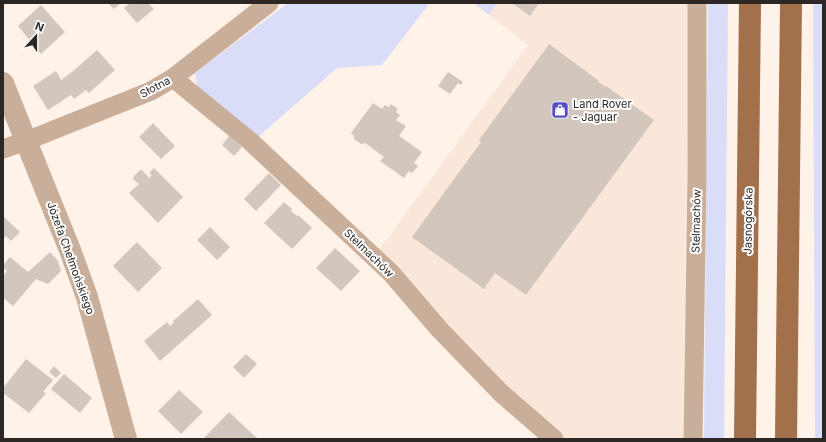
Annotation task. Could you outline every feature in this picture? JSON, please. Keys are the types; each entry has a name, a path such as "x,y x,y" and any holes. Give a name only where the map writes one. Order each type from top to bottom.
{"main road":[{"name":"Jasnogórska","path":"745,439 750,3"},
{"path":"786,439 791,3"}],"street":[{"name":"Słotna","path":"3,149 151,91 173,78 269,3"},
{"name":"Stelmachów","path":"693,439 697,175 697,3"},
{"name":"Stelmachów","path":"173,78 250,141 390,273 440,330 501,393 554,439"},
{"name":"Józefa Chełmońskiego","path":"3,82 52,203 87,297 126,439"}],"shaded area":[{"path":"288,3 430,3 382,65 337,68 258,137 197,88 195,73"},
{"path":"473,3 497,3 489,15"},
{"path":"497,3 689,3 683,439 563,439 503,388 377,253 528,45 489,15"},
{"path":"708,3 728,3 724,439 704,439"},
{"path":"813,3 823,3 823,439 815,439"}],"building":[{"path":"108,3 121,3 114,9"},
{"path":"130,3 148,3 154,9 137,23 124,8"},
{"path":"512,3 539,3 530,16"},
{"path":"41,5 65,32 41,54 18,26"},
{"path":"549,44 599,81 598,82 654,120 526,295 495,273 484,289 412,237 481,142 479,140"},
{"path":"97,50 115,70 89,93 86,90 74,99 71,95 48,110 33,86 56,71 61,80"},
{"path":"448,72 463,82 461,85 458,83 450,94 438,86"},
{"path":"373,103 382,109 385,105 389,107 391,104 398,109 396,112 400,115 396,120 406,126 399,136 422,152 414,163 418,166 412,173 409,171 404,178 380,161 384,157 365,143 361,144 354,139 354,136 351,133"},
{"path":"153,123 175,146 161,159 139,137"},
{"path":"229,136 242,147 234,156 222,145"},
{"path":"154,168 183,197 158,223 129,193 139,184 133,179 140,170 142,170 149,178 152,175 149,173"},
{"path":"269,173 281,185 256,211 244,199"},
{"path":"284,202 292,209 291,211 297,216 298,215 312,228 292,249 264,223"},
{"path":"4,217 20,232 11,241 6,236 3,239"},
{"path":"210,227 230,247 217,260 197,240"},
{"path":"137,242 162,268 138,292 113,266"},
{"path":"335,248 360,271 341,291 316,268"},
{"path":"50,252 58,261 61,271 48,284 36,279 13,306 3,298 3,276 7,271 3,268 3,265 10,257 28,272"},
{"path":"198,299 212,315 160,361 144,341 167,322 170,326 174,322 173,321"},
{"path":"246,354 257,364 244,378 233,367"},
{"path":"26,359 53,380 43,392 46,393 29,413 3,393 3,388"},
{"path":"54,366 61,373 56,378 49,372"},
{"path":"64,374 92,398 80,413 51,389"},
{"path":"179,390 203,412 181,434 158,411"},
{"path":"229,412 258,439 203,439"}],"place":[{"name":"Land Rover - Jaguar","path":"560,110"}]}
